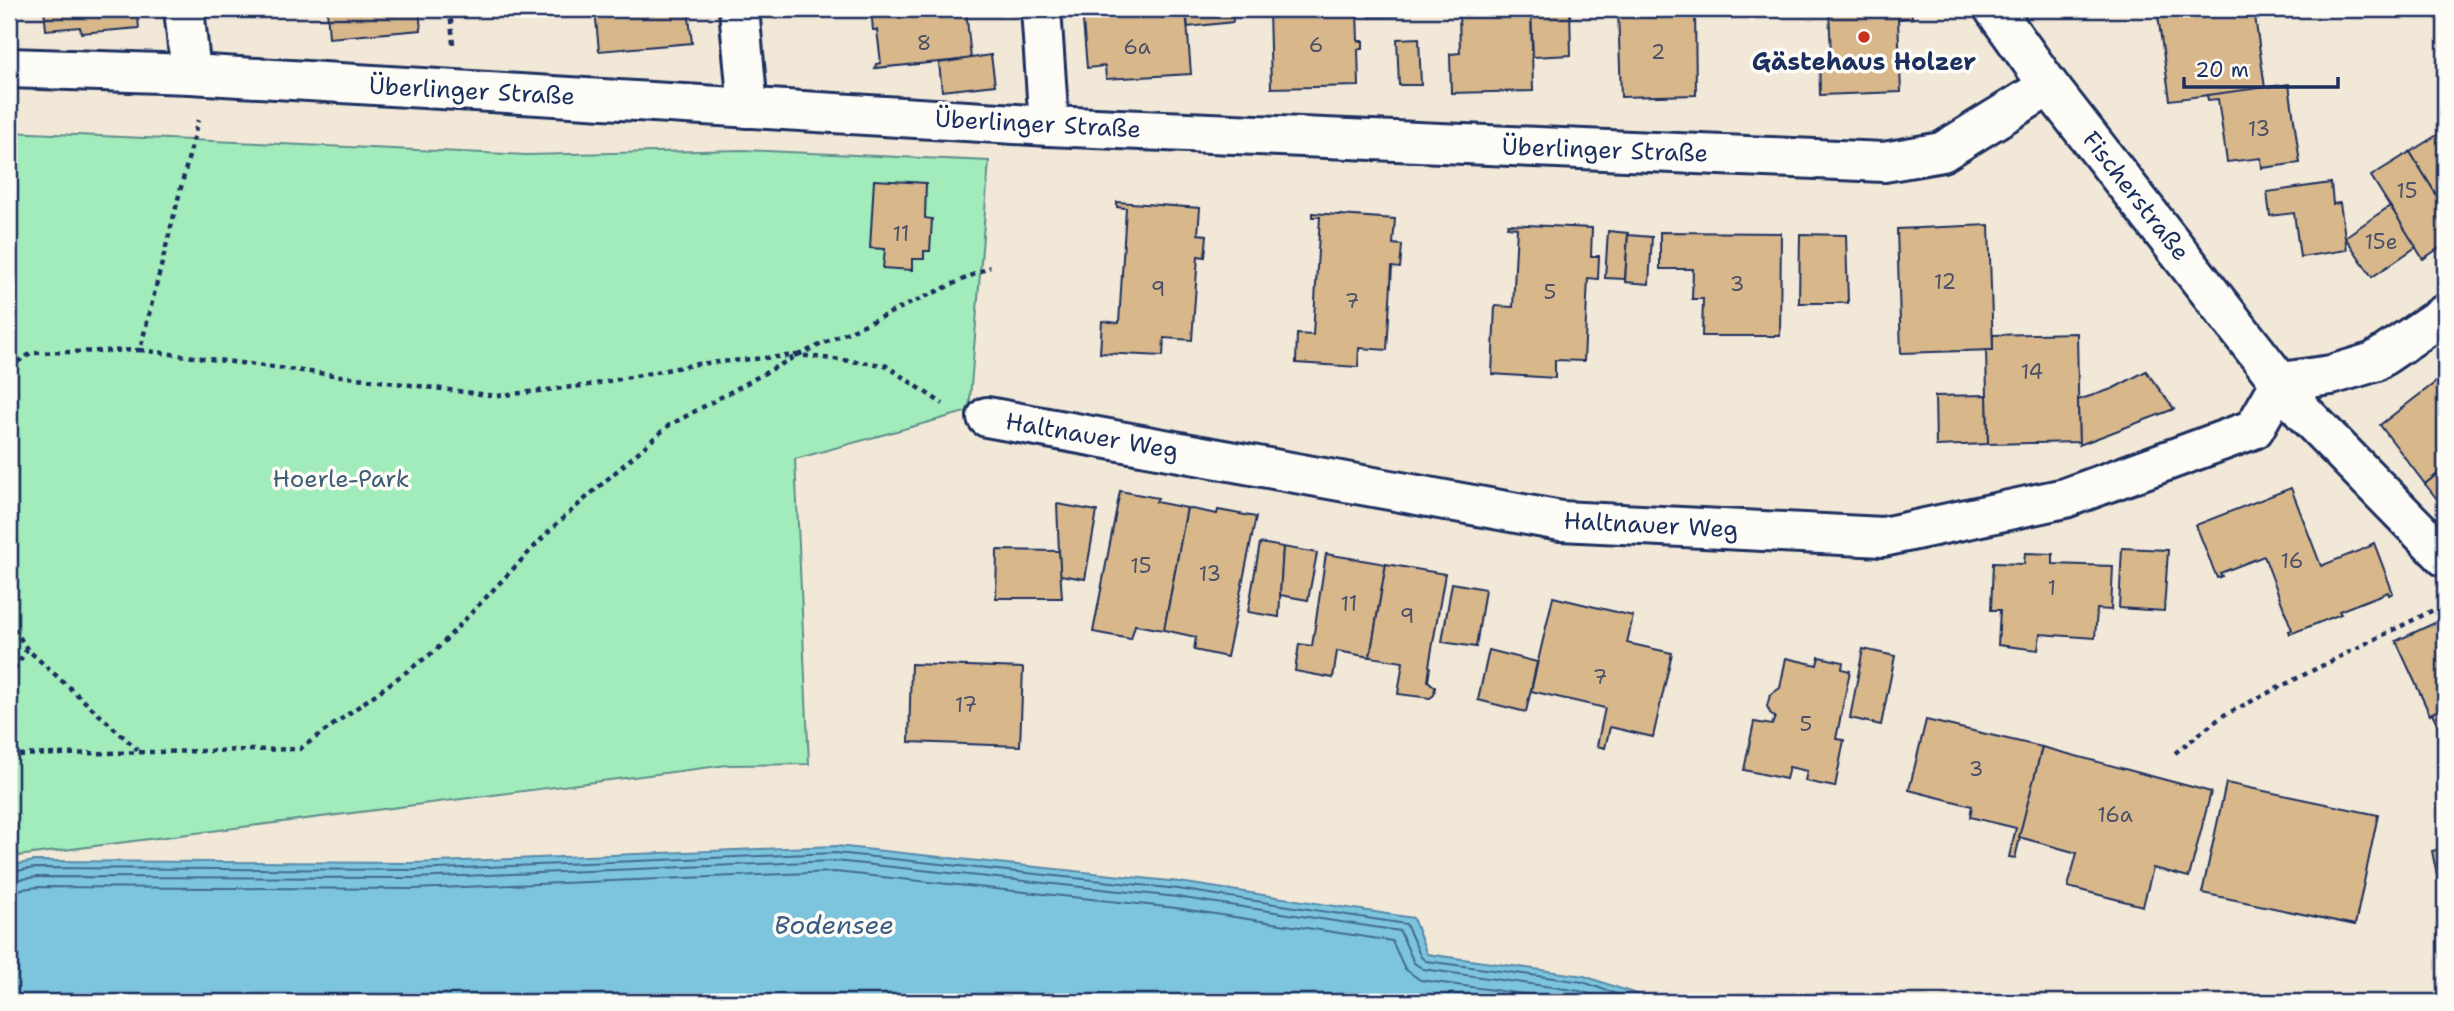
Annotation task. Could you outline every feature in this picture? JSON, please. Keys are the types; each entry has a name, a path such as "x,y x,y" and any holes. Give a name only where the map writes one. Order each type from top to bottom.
{"street":[{"path":"184,9 191,75"},
{"path":"739,9 748,108"},
{"path":"1041,9 1049,126"},
{"name":"Fischerstraße","path":"1994,9 2049,86 2304,413 2445,557"},
{"name":"Überlinger Straße","path":"9,68 191,75 1049,126 1884,162 1942,152 2049,86"},
{"path":"2281,382 2331,375 2374,362 2445,314"},
{"name":"Haltnauer Weg","path":"969,413 1561,521 1883,537 2065,498 2253,429 2281,382"}],"path":[{"path":"140,350 204,96 191,75"},
{"path":"9,755 300,749 435,651 553,527 668,426 798,355 990,267"},
{"path":"9,367 32,353 140,350 496,396 589,385 696,364 798,355 885,365 969,413"},
{"path":"2175,753 2224,715 2445,604"},
{"path":"9,620 27,649 139,751"},
{"path":"9,678 27,649"}],"green space":[{"name":"Hoerle-Park","path":"9,132 527,155 742,150 989,161 969,411 795,459 809,764 727,765 9,857"}],"water":[{"name":"Bodensee","path":"836,846 1179,882 1413,918 1427,954 1584,976 1659,1002 9,1002 9,866 34,861 413,863"}],"building":[{"path":"44,9 137,9 139,28 81,33 80,27 46,30"},
{"path":"327,9 419,9 421,30 329,38"},
{"path":"595,9 688,9 692,43 599,51"},
{"path":"871,9 966,9 971,59 875,68 876,64 881,63"},
{"path":"1082,9 1186,9 1191,74 1106,79 1105,66 1087,68"},
{"path":"1186,9 1232,9 1233,22 1188,27"},
{"path":"1368,9 1397,9 1397,16 1369,17"},
{"path":"1448,9 1531,9 1533,91 1451,93 1450,54 1460,53 1459,11"},
{"path":"1531,9 1570,9 1571,55 1533,57"},
{"path":"1618,9 1695,9 1696,95 1621,97"},
{"path":"1733,9 1788,9 1788,11 1733,12"},
{"name":"Gästehaus Holzer","path":"1829,9 1911,9 1912,18 1898,19 1901,92 1820,95 1819,56 1831,56"},
{"path":"2157,9 2254,9 2265,88 2170,100"},
{"path":"1269,10 1272,10 1272,15 1305,14 1304,11 1357,10 1358,41 1363,41 1363,49 1358,49 1359,86 1271,88"},
{"path":"1419,38 1421,85 1399,85 1397,39"},
{"path":"991,55 995,85 942,91 939,63"},
{"path":"2289,84 2300,163 2262,168 2261,158 2227,162 2218,99 2208,100 2207,95"},
{"path":"2445,130 2445,209 2410,152"},
{"path":"2410,152 2445,209 2445,244 2423,259 2371,176"},
{"path":"874,180 926,183 925,218 932,219 930,251 924,251 924,259 912,259 912,270 883,268 885,249 870,248"},
{"path":"2331,183 2333,204 2340,203 2347,250 2300,257 2294,213 2270,216 2267,192"},
{"path":"1117,202 1200,208 1198,234 1207,235 1205,257 1198,256 1192,340 1164,338 1163,356 1100,353 1102,321 1119,323 1126,208 1117,207"},
{"path":"2390,206 2416,247 2372,277 2345,237"},
{"path":"1312,213 1395,219 1393,244 1402,245 1400,268 1392,267 1387,350 1359,348 1358,367 1296,363 1297,334 1313,335 1320,217 1312,217"},
{"path":"1508,224 1592,228 1591,256 1599,256 1598,279 1588,278 1584,361 1555,360 1555,378 1492,374 1495,306 1513,307 1517,228 1507,227"},
{"path":"1989,225 1993,350 1901,353 1897,229"},
{"path":"1608,231 1628,233 1625,279 1605,278"},
{"path":"1660,232 1781,233 1780,336 1702,336 1703,299 1692,299 1693,269 1660,269"},
{"path":"1800,234 1846,235 1848,303 1799,303"},
{"path":"1628,235 1652,237 1649,284 1625,282"},
{"path":"2077,333 2079,442 1988,444 1986,350 1993,350 1993,335"},
{"path":"2146,371 2174,409 2079,445 2078,400 2112,389"},
{"path":"2445,375 2445,468 2425,484 2380,425"},
{"path":"1987,395 1988,444 1936,446 1935,396"},
{"path":"2445,468 2445,509 2425,484"},
{"path":"2291,488 2321,566 2374,543 2393,593 2389,595 2388,592 2339,611 2341,614 2290,634 2289,631 2292,630 2264,556 2220,573 2222,576 2217,578 2196,525"},
{"path":"1120,491 1158,498 1156,502 1187,508 1164,630 1135,625 1131,639 1093,632"},
{"path":"1057,504 1097,511 1085,579 1060,575"},
{"path":"1187,508 1256,517 1227,657 1194,650 1196,637 1164,630"},
{"path":"1260,543 1283,547 1279,617 1248,612"},
{"path":"1283,547 1317,553 1308,600 1280,595"},
{"path":"2122,548 2168,550 2164,611 2119,608"},
{"path":"997,550 1059,551 1062,598 996,598"},
{"path":"2025,553 2053,554 2053,564 2113,566 2111,610 2097,609 2095,638 2040,634 2038,650 1998,645 2000,610 1991,610 1993,563 2024,564"},
{"path":"1326,554 1386,564 1370,657 1337,651 1333,678 1295,671 1299,644 1312,646"},
{"path":"1386,564 1445,574 1429,666 1428,681 1435,687 1434,695 1430,698 1398,694 1403,662 1370,657"},
{"path":"1452,583 1485,589 1476,647 1442,642"},
{"path":"1553,597 1633,616 1627,643 1672,653 1653,737 1610,727 1605,748 1597,746 1605,708 1531,691"},
{"path":"2445,618 2445,707 2430,715 2396,641"},
{"path":"1863,649 1895,656 1881,725 1850,718"},
{"path":"1489,650 1537,662 1526,712 1478,700"},
{"path":"1819,657 1843,662 1842,669 1850,671 1836,739 1844,740 1835,787 1805,781 1807,771 1789,767 1786,779 1744,770 1754,722 1772,725 1775,717 1767,706 1770,695 1780,688 1786,658 1817,665"},
{"path":"911,664 1023,668 1020,746 909,742"},
{"path":"2445,707 2445,740 2432,713"},
{"path":"1926,720 2042,747 2015,858 2009,857 2016,828 1970,817 1972,806 1909,790"},
{"path":"2042,747 2211,792 2189,877 2153,868 2143,906 2068,887 2077,853 2019,837"},
{"path":"2226,783 2378,815 2355,925 2202,893"},
{"path":"2445,848 2445,884 2439,886 2432,851"}],"place":[{"name":"Gästehaus Holzer","path":"1864,37"}]}
